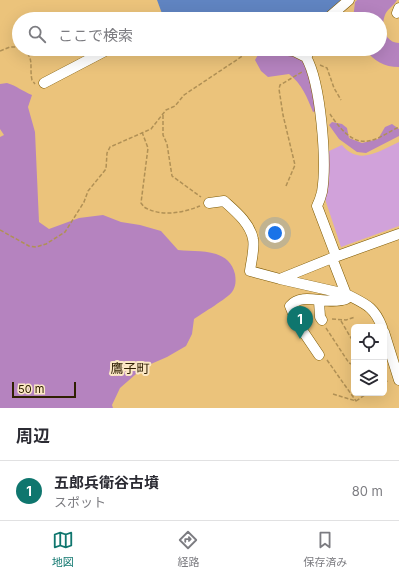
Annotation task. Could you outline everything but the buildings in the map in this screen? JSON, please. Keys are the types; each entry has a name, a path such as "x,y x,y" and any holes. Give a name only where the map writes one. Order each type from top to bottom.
{"street":[{"path":"336,12 349,0"},
{"path":"44,83 96,56"},
{"path":"309,56 315,78 323,152 322,192 317,206 346,294 346,299 340,301 319,301 308,298 300,299 290,306 296,321 319,355"},
{"path":"210,203 224,201 239,214 251,234 254,240 250,271 346,294 370,306 375,311 381,324"},
{"path":"280,279 334,257 399,234"},
{"path":"319,301 320,317 322,320"},
{"path":"387,338 396,356 396,379"}],"path":[{"path":"0,51 12,47"},
{"path":"30,56 32,63 32,80 34,84 44,83"},
{"path":"0,230 29,246 36,247 46,244 65,232 84,202 88,191 106,169 107,153 110,147 151,129 166,110 175,106 184,95 242,56"},
{"path":"286,186 295,165 283,116 279,89 280,85 319,65 327,68 334,88 341,100"},
{"path":"329,112 346,134 362,141 369,142 399,127"},
{"path":"163,115 163,135 172,176 210,203"},
{"path":"142,132 148,148 141,203 144,207 159,213 170,214 193,209 210,203"},
{"path":"351,364 349,363 322,320 330,319 341,321 355,316"},
{"path":"341,321 351,338"},
{"path":"319,355 329,361 356,401"},
{"path":"333,394 356,401"},
{"path":"356,401 364,396"}],"shaded area":[{"path":"357,0 397,0 387,12 354,12 355,2"},
{"path":"387,36 394,42 399,43 399,67 389,66 371,56 387,56"},
{"path":"257,56 296,56 299,58 304,63 308,71 316,111 313,112 301,86 294,78 289,74 268,77 261,71 255,60"},
{"path":"7,83 32,95 28,107 35,132 39,222 49,229 79,218 103,215 121,222 140,225 161,231 178,250 212,253 220,256 227,260 232,266 235,274 236,279 234,288 230,295 194,319 192,334 186,346 167,357 144,367 120,388 112,405 113,408 0,408 0,137 4,135 0,129 0,84"},
{"path":"332,122 342,124 347,128 349,138 362,143 378,139 385,127 392,124 399,129 399,136 366,153 357,152 339,139 329,125"},
{"path":"399,142 399,226 341,247 325,199 327,152 342,145 355,155 362,156 377,152"}],"water":[{"path":"157,0 343,0 328,12 161,12"}],"place":[{"name":"五郎兵衛谷古墳","path":"300,339"}],"district":[{"name":"鷹子町","path":"130,368"}]}
